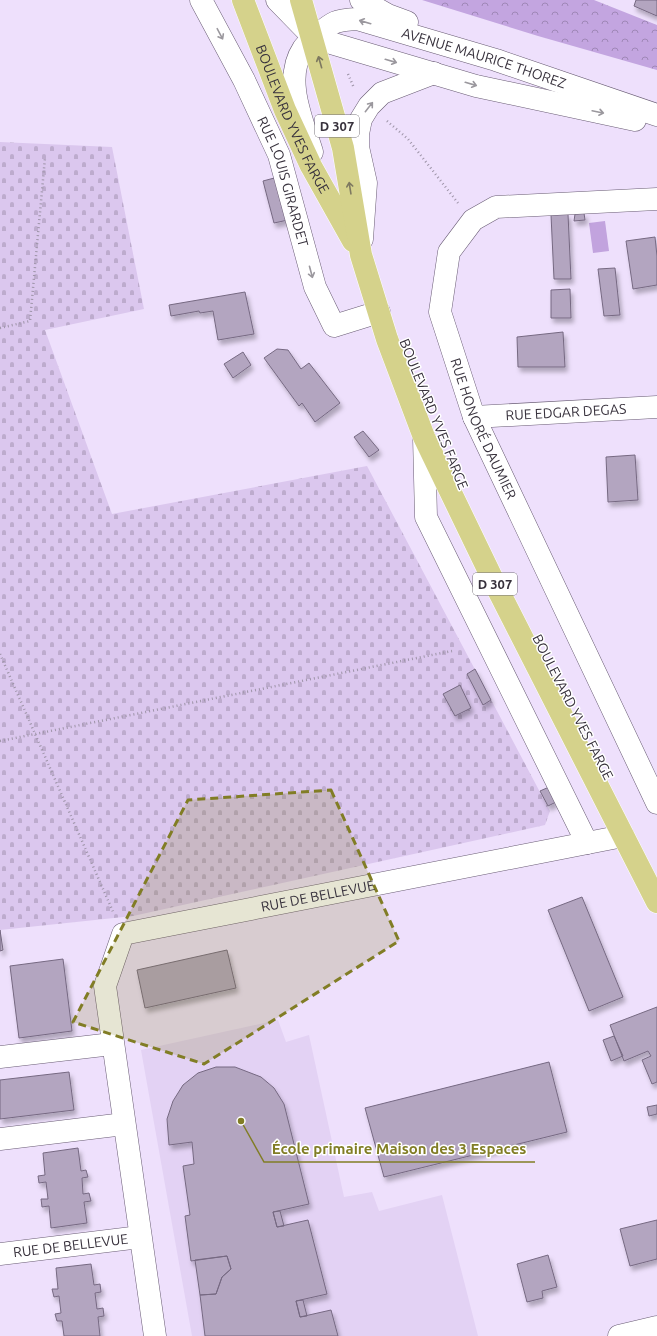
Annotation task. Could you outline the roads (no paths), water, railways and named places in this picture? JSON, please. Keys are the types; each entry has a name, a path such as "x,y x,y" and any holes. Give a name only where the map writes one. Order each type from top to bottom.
{"main road":[{"name":"BOULEVARD YVES FARGE","path":"243,0 285,110 311,166 361,255"},
{"name":"BOULEVARD YVES FARGE","path":"301,0 314,38 343,148 361,255 387,339 424,437 495,584 657,902"}],"street":[{"name":"RUE LOUIS GIRARDET","path":"201,0 244,80 279,155 315,288 334,326 379,312"},
{"name":"AVENUE MAURICE THOREZ","path":"277,0 314,38 509,94 657,124"},
{"path":"361,0 388,15 496,60"},
{"name":"AVENUE MAURICE THOREZ","path":"323,186 296,98 295,79 298,60 303,48 337,20 357,19 496,60 657,115"},
{"path":"361,255 366,183 358,147 358,134 361,120 369,106 382,93 434,73"},
{"name":"RUE HONORÉ DAUMIER","path":"657,200 496,207 473,220 449,252 440,312 474,417 657,803"},
{"name":"RUE EDGAR DEGAS","path":"474,417 657,407"},
{"path":"424,437 426,517 587,843"},
{"name":"RUE DE BELLEVUE","path":"155,1336 104,986 124,934 623,836"},
{"path":"0,1057 112,1044"},
{"path":"0,1139 124,1124"},
{"name":"RUE DE BELLEVUE","path":"0,1254 140,1236"},
{"path":"619,1336 657,1328"}],"place":[{"name":"École primaire Maison des 3 Espaces","path":"241,1121"}]}
